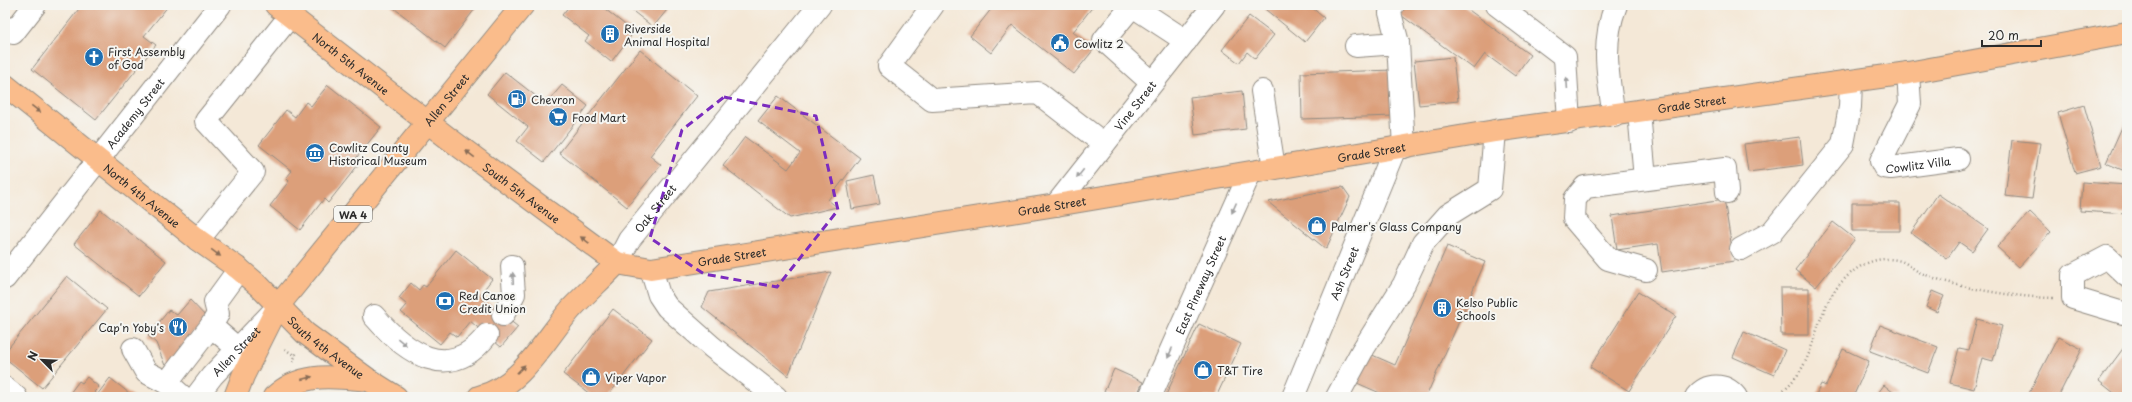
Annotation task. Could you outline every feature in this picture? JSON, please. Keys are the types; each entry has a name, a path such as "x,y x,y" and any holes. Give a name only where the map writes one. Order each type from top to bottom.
{"main road":[{"name":"Allen Street","path":"235,397 243,376 278,306 426,121 523,5"},
{"name":"North 5th Avenue","path":"283,10 426,121"},
{"name":"Grade Street","path":"617,263 651,269 1056,205 1495,131 1614,116 1908,73 2127,33"},
{"name":"North 4th Avenue","path":"5,84 99,158 198,240 239,269 278,306"},
{"name":"South 5th Avenue","path":"426,121 617,263"},
{"name":"Oak Street","path":"487,396 517,374 571,310 617,263"},
{"name":"South 4th Avenue","path":"278,306 305,333 394,397"},
{"path":"274,397 294,382 314,377 369,380"}],"street":[{"path":"5,27 12,33 34,5"},
{"name":"Academy Street","path":"5,278 220,5"},
{"name":"Oak Street","path":"617,263 630,240 820,5"},
{"path":"933,5 889,66 932,100 1038,93 1104,144"},
{"path":"1152,83 1104,40 1132,5 1186,41"},
{"path":"1394,5 1390,13 1398,44 1399,148"},
{"path":"1496,5 1565,57 1569,122"},
{"path":"1614,116 1606,60 1611,17 1616,5"},
{"name":"Vine Street","path":"1056,205 1186,41 1206,8"},
{"path":"198,240 253,172 206,120 283,10"},
{"path":"1356,46 1398,44"},
{"name":"Cowlitz Villa","path":"1908,73 1910,104 1881,160 1884,167 1891,168 1958,158"},
{"path":"1741,249 1772,232 1843,144 1850,107 1851,81"},
{"path":"1262,91 1274,168"},
{"path":"1639,112 1645,179"},
{"path":"1337,397 1362,351 1404,284 1423,243 1448,215 1490,189 1495,131"},
{"name":"Ash Street","path":"1294,397 1399,148"},
{"path":"1646,270 1608,259 1574,220 1575,199 1584,187 1725,169 1727,192"},
{"name":"East Pineway Street","path":"1150,397 1250,173"},
{"path":"2127,276 2107,257 2074,275 2073,298 2123,313 2127,312"},
{"path":"504,315 514,294 512,266"},
{"path":"133,349 146,372 175,390 218,314 216,302 239,269"},
{"path":"651,269 659,296 667,307 712,347 776,397"},
{"name":"Allen Street","path":"196,397 212,376 278,306"},
{"path":"374,316 383,326 417,354 432,360 448,361 464,357 477,348 487,335"},
{"path":"211,326 238,349"},
{"path":"1696,397 1708,387 1720,386 1732,392 1736,397"},
{"path":"5,388 16,397"}],"path":[{"path":"1774,397 1791,384 1806,363 1822,314 1833,292 1847,276 1860,266 1879,259 1902,262 1920,272 1954,284 2028,297 2073,298"},
{"path":"285,350 294,356"}],"highlighted area":[{"path":"724,97 816,116 838,210 777,287 704,274 650,238 682,130"}],"building":[{"name":"First Assembly of God","path":"82,5 169,5 144,36 156,45 96,120 32,69"},
{"path":"390,5 478,5 445,48"},
{"name":"Riverside Animal Hospital","path":"570,5 600,5 634,32 611,62 585,41 589,36 562,15"},
{"path":"625,5 671,5 653,27"},
{"name":"Cowlitz 2","path":"988,5 1094,5 1073,32 1094,49 1074,74 1012,25 991,53 970,36 992,8"},
{"path":"1260,5 1309,5 1324,18 1305,42"},
{"path":"1404,5 1462,5 1530,55 1515,76 1485,54 1474,69 1398,13"},
{"path":"1249,16 1274,35 1255,59 1247,52 1239,63 1222,50"},
{"path":"640,50 697,96 650,156 661,165 627,207 559,153"},
{"path":"1453,57 1458,101 1419,105 1414,61"},
{"path":"1394,70 1395,116 1302,119 1301,73"},
{"name":"Food Mart","path":"505,72 546,104 562,85 588,106 544,162 517,141 528,127 487,94"},
{"name":"Cowlitz County Historical Museum","path":"328,85 381,127 353,162 358,165 328,203 324,199 300,230 270,206 289,181 286,178 292,171 259,145 286,110 295,117 306,102 311,106"},
{"path":"1242,91 1246,129 1195,135 1190,97"},
{"path":"778,96 860,158 828,200 837,207 790,218 723,166 745,137 788,169 800,153 758,121"},
{"path":"2084,105 2101,166 2075,173 2058,113"},
{"path":"2127,116 2127,172 2106,163"},
{"path":"1800,137 1803,165 1748,172 1744,144"},
{"path":"2012,140 2040,143 2032,199 2005,196"},
{"path":"874,175 880,204 852,209 847,181"},
{"path":"2082,182 2127,185 2127,214 2080,211"},
{"name":"Palmer's Glass Company","path":"1343,187 1350,197 1326,249 1268,202"},
{"path":"1938,194 1988,229 1972,251 1959,242 1947,259 1911,233"},
{"path":"1724,199 1734,261 1662,272 1658,244 1617,250 1612,216"},
{"path":"1852,203 1900,203 1900,231 1852,231"},
{"path":"101,210 166,261 139,296 74,244"},
{"path":"2030,212 2051,232 2019,267 1997,247"},
{"path":"1833,222 1855,239 1816,287 1795,270"},
{"name":"Kelso Public Schools","path":"1447,246 1485,262 1426,397 1389,397 1357,383 1370,354 1395,365"},
{"name":"Red Canoe Credit Union","path":"456,250 492,279 479,296 518,327 501,347 470,321 457,337 450,332 440,344 401,312 407,305 399,298 411,283 419,290 423,285 426,287"},
{"path":"831,272 788,376 702,307 709,292"},
{"path":"67,276 107,309 42,388 5,358 5,352"},
{"path":"1780,288 1809,288 1809,335 1781,335"},
{"path":"1932,291 1944,296 1937,312 1926,307"},
{"path":"1638,292 1676,316 1629,391 1590,367"},
{"name":"Cap'n Yoby's","path":"190,300 207,318 166,368 156,343 148,336 169,310 177,315"},
{"path":"613,309 652,339 607,397 594,397 563,374"},
{"path":"1977,319 2002,326 1993,361 1982,358 1974,389 1950,383 1959,348 1969,350"},
{"name":"T&T Tire","path":"1199,324 1241,344 1216,397 1165,397"},
{"path":"1880,325 1938,347 1928,373 1870,351"},
{"path":"1744,332 1785,350 1774,375 1733,357"},
{"path":"2058,337 2082,349 2058,397 2027,397"},
{"path":"2125,346 2127,348 2127,397 2119,397 2099,381"},
{"path":"1843,349 1869,361 1853,397 1815,397 1821,384 1826,386"},
{"path":"1114,369 1143,382 1136,397 1115,397 1104,392"},
{"path":"87,377 99,387 94,392 97,395 110,378 134,397 67,397 79,381 82,383"},
{"path":"1884,385 1899,397 1875,397"}],"place":[{"name":"Riverside Animal Hospital","path":"610,34"},
{"name":"Cowlitz 2","path":"1060,43"},
{"name":"First Assembly of God","path":"94,57"},
{"name":"Chevron","path":"517,99"},
{"name":"Food Mart","path":"558,117"},
{"name":"Cowlitz County Historical Museum","path":"315,153"},
{"name":"Palmer's Glass Company","path":"1317,226"},
{"name":"Red Canoe Credit Union","path":"445,301"},
{"name":"Kelso Public Schools","path":"1442,308"},
{"name":"Cap'n Yoby's","path":"178,327"},
{"name":"T&T Tire","path":"1203,370"},
{"name":"Viper Vapor","path":"591,377"}]}
